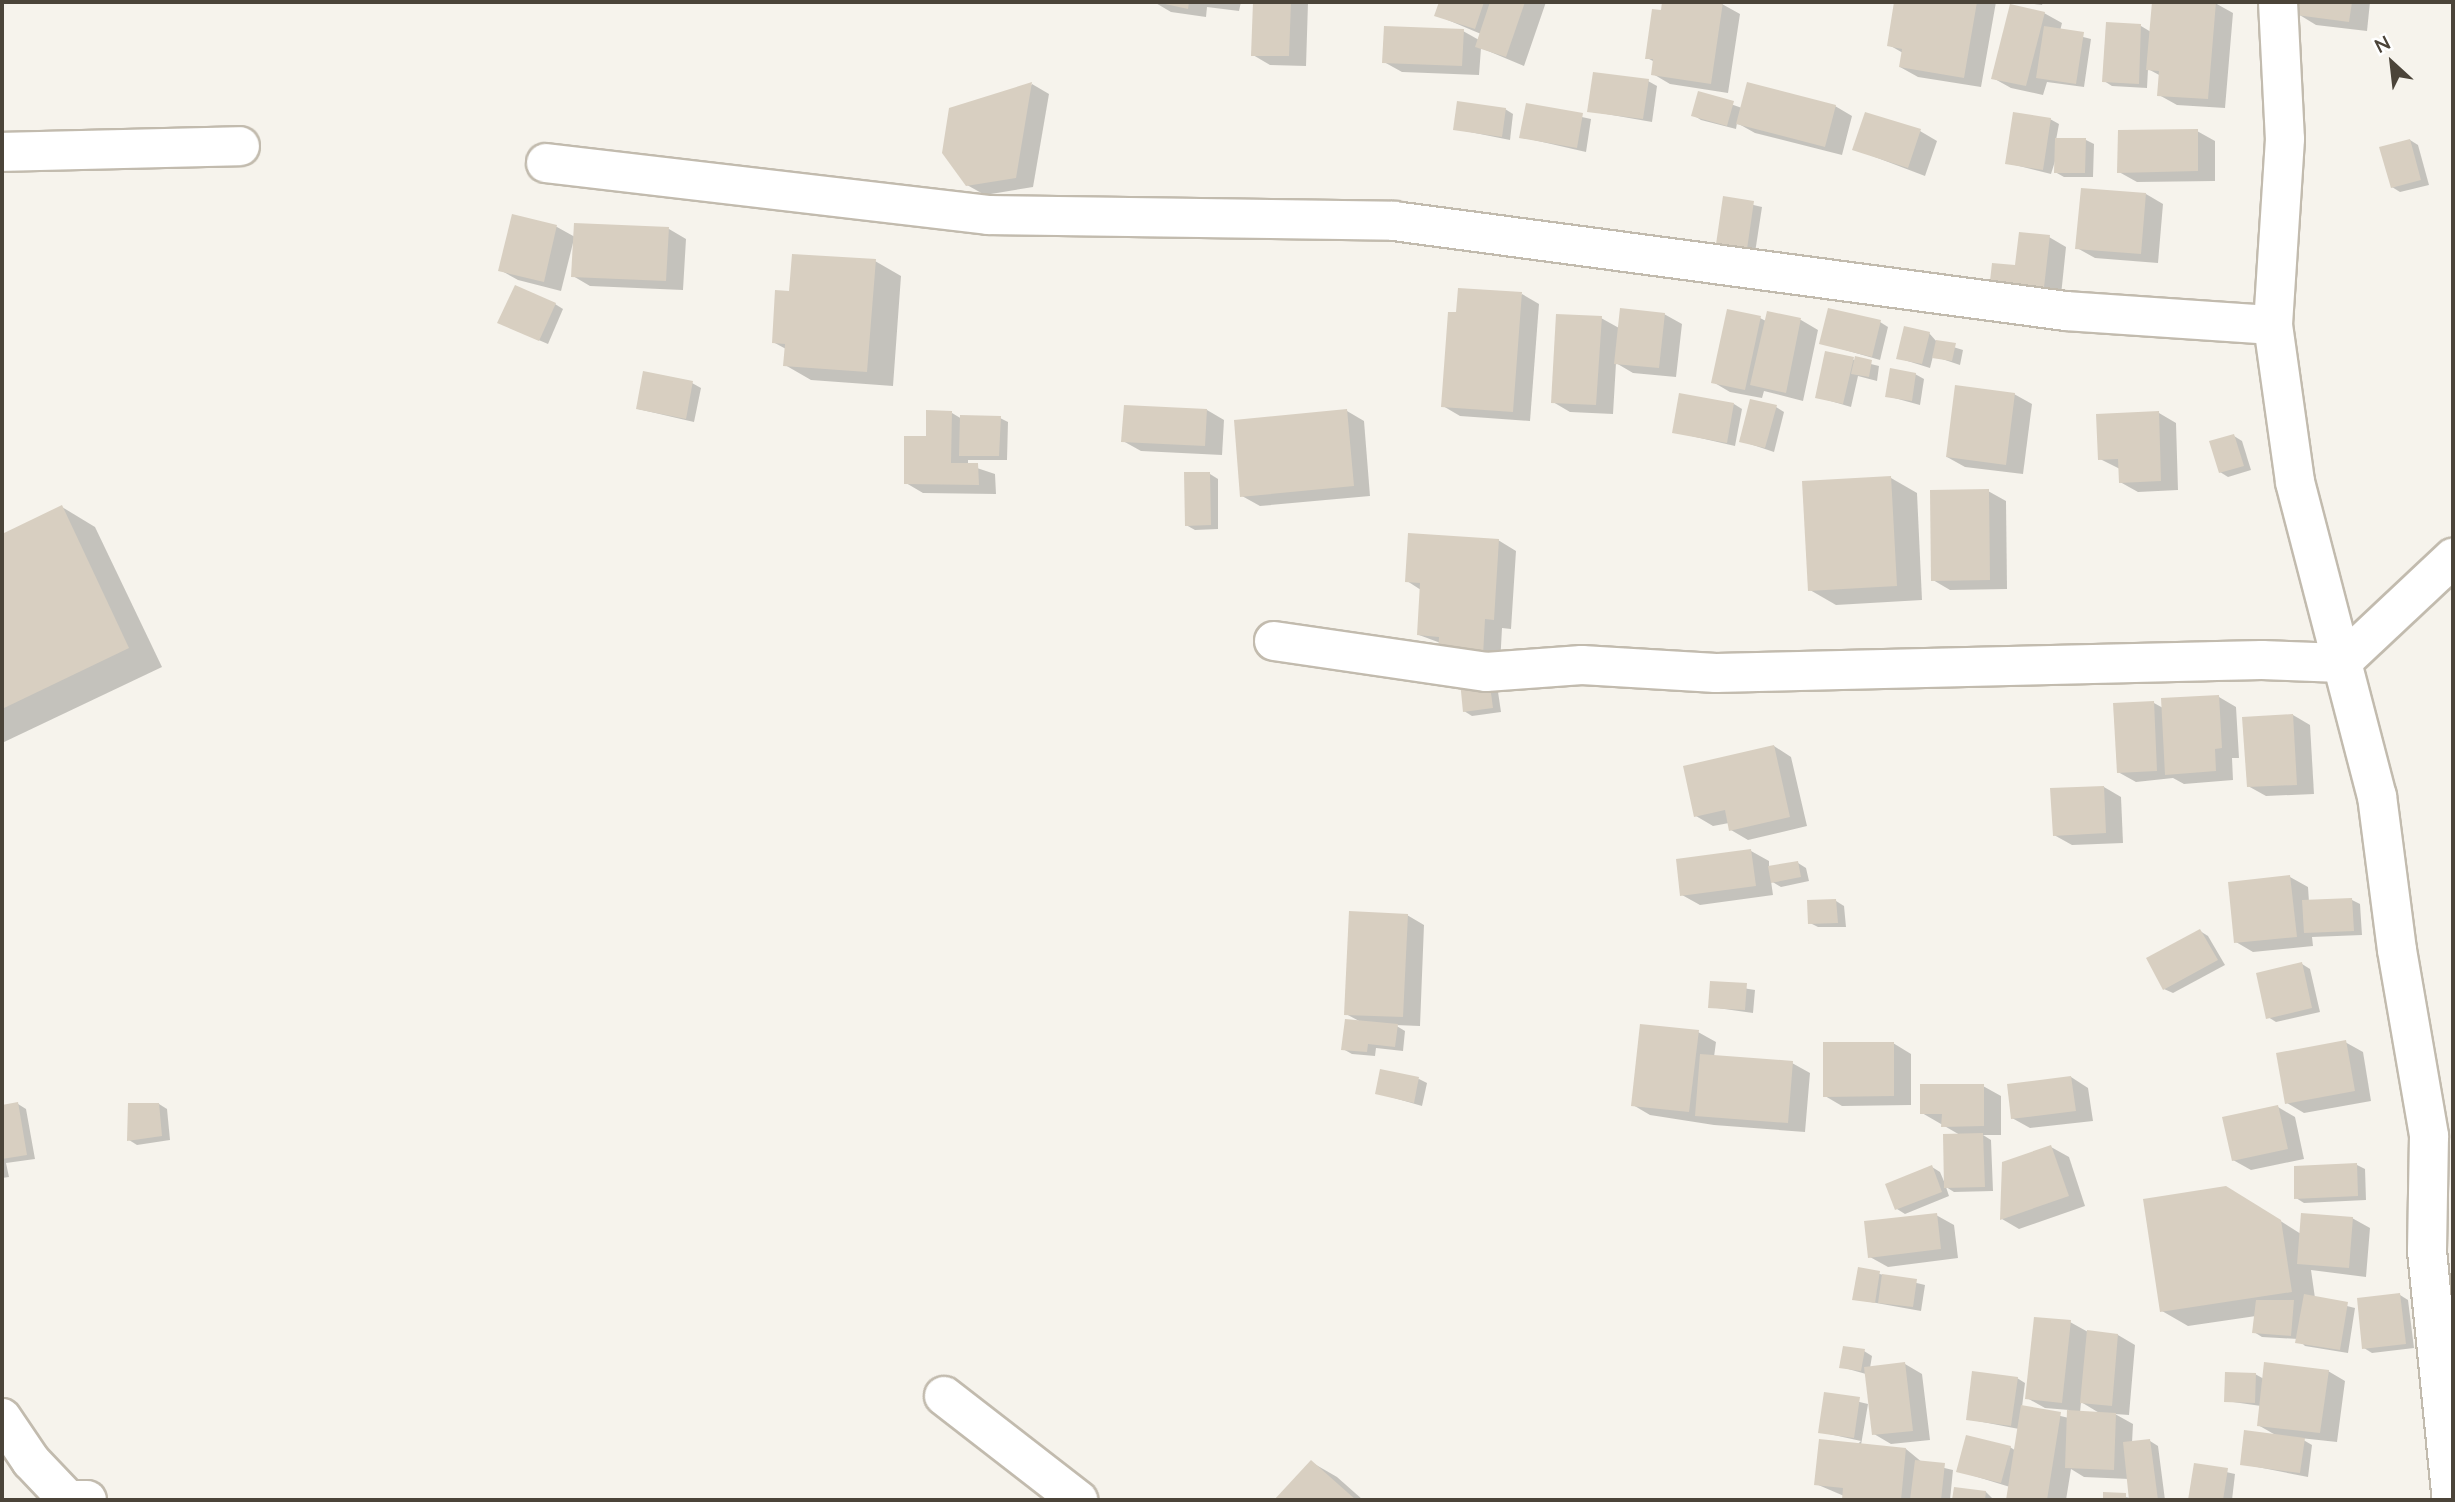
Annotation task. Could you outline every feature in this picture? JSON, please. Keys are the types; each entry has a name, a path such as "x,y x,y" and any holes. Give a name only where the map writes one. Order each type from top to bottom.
{"street":[{"path":"2278,2 2285,139 2273,325 2295,482 2377,796 2397,950 2441,1135 2427,1251 2452,1500"},
{"path":"2,152 240,146"},
{"path":"546,163 988,215 1394,221 2066,311 2273,325"},
{"path":"1274,641 1486,672 1582,665 1716,673 2262,660 2341,663 2453,558"},
{"path":"944,1396 1078,1500"},
{"path":"2,1418 31,1461 68,1500 87,1500"}],"building":[{"path":"1156,2 1189,2 1188,9"},
{"path":"1253,2 1291,2 1289,56 1251,56"},
{"path":"1439,2 1484,2 1475,29 1434,16"},
{"path":"1490,2 1525,2 1506,57 1475,47"},
{"path":"1662,2 1723,2 1711,84 1651,75 1653,59 1645,59 1652,9 1661,10"},
{"path":"1894,2 1977,2 1964,78 1899,67 1902,49 1887,46"},
{"path":"2152,2 2216,2 2208,99 2157,96 2159,71 2146,70"},
{"path":"2298,2 2352,2 2349,22 2296,15"},
{"path":"2010,4 2045,12 2026,86 1991,79"},
{"path":"2106,22 2141,24 2139,84 2102,82"},
{"path":"1384,26 1464,29 1462,66 1382,63"},
{"path":"2044,26 2084,32 2076,84 2036,78"},
{"path":"1593,72 1649,79 1643,119 1587,112"},
{"path":"1032,82 1016,178 966,186 942,153 949,108"},
{"path":"1747,82 1836,105 1825,147 1736,124"},
{"path":"1698,91 1734,101 1727,126 1691,116"},
{"path":"1457,101 1506,108 1502,137 1453,130"},
{"path":"1526,103 1583,113 1577,148 1519,138"},
{"path":"1865,112 1921,129 1908,168 1852,150"},
{"path":"2013,112 2051,118 2043,170 2005,164"},
{"path":"2198,129 2198,171 2117,173 2118,130"},
{"path":"2055,138 2086,138 2085,173 2054,173"},
{"path":"2410,139 2421,180 2391,188 2379,147"},
{"path":"2081,188 2146,193 2141,254 2075,249"},
{"path":"1723,196 1754,201 1745,263 1714,258"},
{"path":"512,214 557,225 544,282 498,271"},
{"path":"574,223 669,227 666,281 571,277"},
{"path":"2019,232 2050,235 2043,296 1989,290 1992,263 2015,265"},
{"path":"792,254 876,259 867,372 783,366 785,344 772,343 775,290 789,291"},
{"path":"515,285 556,303 539,341 497,323"},
{"path":"1458,288 1522,292 1513,412 1441,407 1448,312 1456,312"},
{"path":"1620,308 1665,313 1659,368 1614,364"},
{"path":"1828,308 1881,320 1872,357 1819,344"},
{"path":"1727,309 1761,316 1745,390 1711,383"},
{"path":"1767,311 1801,318 1786,393 1750,385"},
{"path":"1556,314 1602,316 1596,405 1551,403"},
{"path":"1904,326 1930,332 1922,364 1896,359"},
{"path":"1936,340 1956,343 1952,361 1932,358"},
{"path":"1825,351 1854,357 1843,404 1815,398"},
{"path":"1855,356 1872,360 1869,377 1851,374"},
{"path":"1890,368 1916,373 1912,401 1885,397"},
{"path":"643,371 693,381 686,419 636,409"},
{"path":"1955,385 2015,393 2006,465 1946,457"},
{"path":"1679,393 1734,403 1727,443 1672,433"},
{"path":"1750,399 1777,405 1765,448 1739,442"},
{"path":"1124,405 1207,409 1205,446 1121,442"},
{"path":"1347,409 1354,486 1240,497 1234,420"},
{"path":"926,410 952,411 951,463 978,463 979,485 904,484 904,436 926,436"},
{"path":"2159,411 2161,481 2119,483 2118,459 2098,460 2096,414"},
{"path":"960,415 1001,416 999,456 959,456"},
{"path":"2234,434 2244,466 2219,473 2209,441"},
{"path":"1184,472 1210,472 1211,525 1185,526"},
{"path":"1891,476 1897,586 1808,591 1802,481"},
{"path":"1989,489 1990,580 1931,581 1930,490"},
{"path":"62,505 129,648 2,709 2,534"},
{"path":"1408,533 1499,539 1494,620 1485,619 1483,656 1438,654 1439,637 1417,635 1420,583 1405,582"},
{"path":"1489,678 1493,708 1463,712 1460,681"},
{"path":"2219,695 2222,748 2215,749 2216,771 2165,775 2161,698"},
{"path":"2154,701 2157,771 2117,773 2113,703"},
{"path":"2293,714 2297,785 2247,787 2242,717"},
{"path":"1774,745 1790,817 1729,831 1725,810 1694,817 1683,766"},
{"path":"2104,786 2106,833 2053,836 2050,788"},
{"path":"1751,849 1756,886 1680,896 1676,859"},
{"path":"1798,861 1801,877 1771,883 1768,866"},
{"path":"2290,875 2297,937 2234,943 2228,882"},
{"path":"2352,898 2354,931 2304,933 2302,900"},
{"path":"1836,899 1838,923 1808,924 1807,900"},
{"path":"1349,911 1408,914 1403,1017 1344,1015"},
{"path":"2200,929 2218,960 2163,990 2146,958"},
{"path":"2302,962 2312,1008 2266,1019 2256,973"},
{"path":"1710,981 1747,983 1745,1010 1708,1008"},
{"path":"1345,1019 1398,1024 1395,1047 1368,1044 1367,1052 1341,1050"},
{"path":"1640,1024 1699,1030 1689,1112 1631,1106"},
{"path":"2346,1040 2355,1091 2285,1104 2276,1053"},
{"path":"1823,1042 1894,1042 1894,1096 1823,1097"},
{"path":"1700,1054 1793,1061 1788,1123 1695,1116"},
{"path":"1380,1069 1419,1077 1414,1103 1375,1094"},
{"path":"2071,1076 2076,1111 2011,1119 2007,1084"},
{"path":"1920,1084 1984,1084 1984,1126 1941,1127 1942,1114 1920,1114"},
{"path":"18,1102 27,1155 2,1159 2,1105"},
{"path":"128,1103 159,1103 162,1136 127,1141"},
{"path":"2278,1105 2288,1149 2232,1161 2222,1117"},
{"path":"1983,1133 1985,1187 1944,1188 1943,1134"},
{"path":"2051,1145 2069,1196 2000,1220 2002,1162"},
{"path":"2357,1163 2358,1196 2294,1199 2294,1166"},
{"path":"1932,1165 1942,1192 1895,1210 1885,1184"},
{"path":"2226,1186 2281,1220 2292,1292 2160,1312 2143,1199"},
{"path":"1937,1213 1941,1249 1868,1258 1864,1221"},
{"path":"2301,1213 2353,1217 2349,1268 2297,1264"},
{"path":"1858,1267 1880,1271 1875,1303 1852,1300"},
{"path":"1882,1274 1917,1279 1913,1307 1878,1303"},
{"path":"2400,1293 2406,1344 2362,1349 2357,1298"},
{"path":"2304,1294 2348,1302 2340,1350 2295,1343"},
{"path":"2256,1300 2294,1300 2291,1336 2252,1333"},
{"path":"2034,1317 2071,1320 2062,1403 2025,1399"},
{"path":"2087,1330 2118,1334 2112,1406 2080,1403"},
{"path":"1843,1346 1865,1349 1861,1371 1839,1368"},
{"path":"1905,1362 1913,1431 1872,1435 1864,1367"},
{"path":"2264,1362 2329,1370 2320,1433 2257,1426"},
{"path":"1972,1371 2018,1377 2011,1426 1966,1420"},
{"path":"2225,1372 2256,1373 2255,1403 2224,1402"},
{"path":"1824,1392 1860,1397 1854,1438 1818,1433"},
{"path":"2021,1405 2061,1412 2047,1500 2006,1500"},
{"path":"2067,1410 2116,1413 2114,1470 2065,1468"},
{"path":"2244,1430 2305,1438 2300,1473 2240,1465"},
{"path":"1966,1435 2011,1446 2001,1483 1956,1472"},
{"path":"1819,1439 1906,1448 1901,1500 1842,1500 1843,1488 1814,1485"},
{"path":"2150,1439 2158,1500 2129,1500 2123,1442"},
{"path":"1311,1460 1356,1500 1274,1500"},
{"path":"1915,1460 1945,1463 1941,1500 1910,1500"},
{"path":"2194,1463 2228,1468 2223,1500 2188,1500"},
{"path":"1954,1487 1986,1491 1985,1500 1952,1500"},
{"path":"2103,1492 2126,1493 2126,1500 2103,1500"}]}
